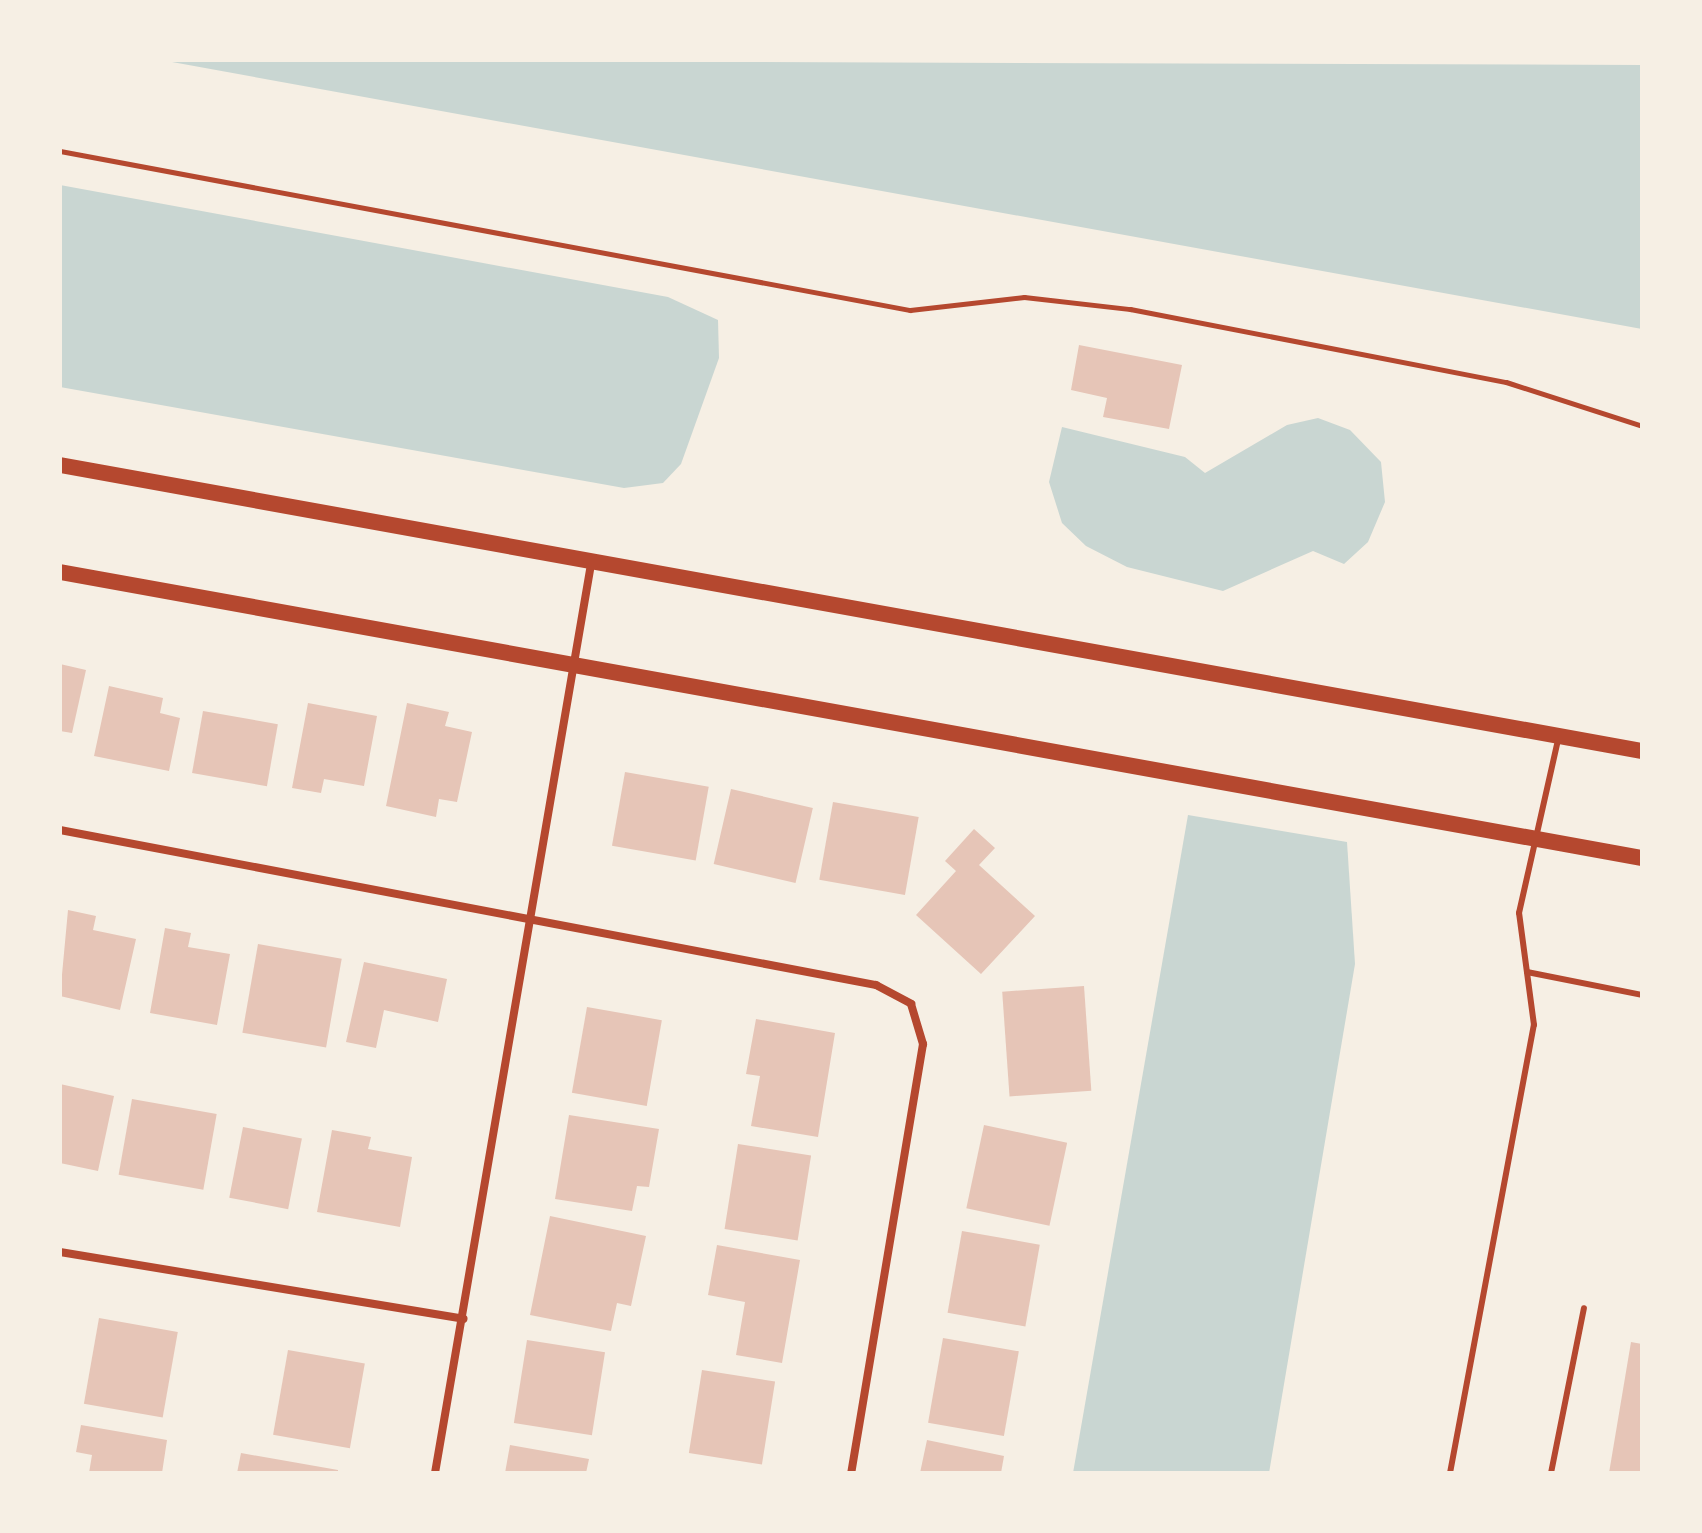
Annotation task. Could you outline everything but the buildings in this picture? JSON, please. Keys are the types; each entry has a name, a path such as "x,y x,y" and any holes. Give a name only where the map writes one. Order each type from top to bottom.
{"main road":[{"path":"60,465 591,564 1642,751"},
{"path":"60,572 1642,858"}],"street":[{"path":"435,1473 591,564"},
{"path":"60,830 876,985 911,1004 923,1044 851,1473"},
{"path":"60,1252 463,1319"}],"lane":[{"path":"1450,1473 1534,1025 1519,913 1559,736"},
{"path":"1527,972 1642,995"},
{"path":"1551,1473 1584,1308"}],"path":[{"path":"60,151 910,310 1024,297 1130,309 1506,382 1642,426"}],"shaded area":[{"path":"161,60 1642,65 1642,329"},
{"path":"60,185 668,297 718,320 719,358 681,464 663,483 624,488 60,387"},
{"path":"1318,418 1350,430 1381,462 1385,502 1368,542 1344,564 1313,551 1223,591 1127,567 1086,546 1062,523 1049,482 1062,427 1185,457 1205,473 1287,425"},
{"path":"1188,815 1347,842 1355,964 1269,1473 1073,1473"}]}
